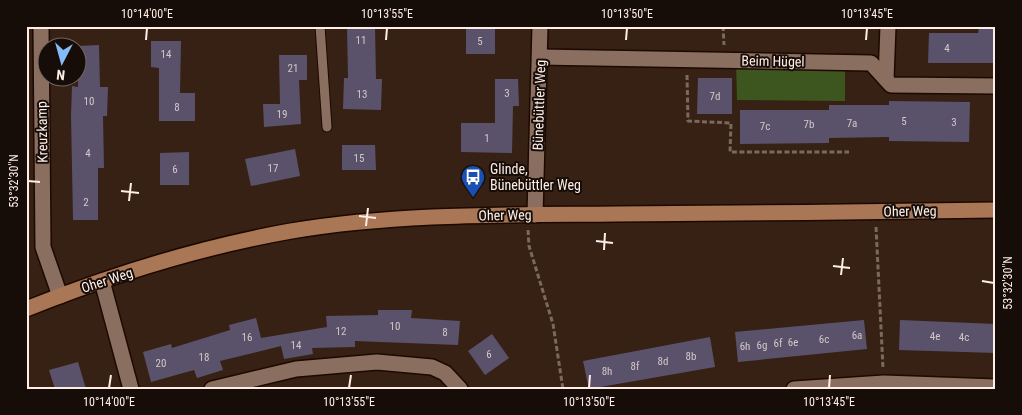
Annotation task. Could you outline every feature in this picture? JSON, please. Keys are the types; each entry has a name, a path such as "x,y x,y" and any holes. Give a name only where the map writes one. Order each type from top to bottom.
{"street":[{"name":"Kreuzkamp","path":"41,26 34,53 43,247 60,296"},
{"name":"Bünebüttler Weg","path":"532,215 540,26"},
{"path":"886,79 888,26"},
{"name":"Beim Hügel","path":"540,57 871,63 891,85 996,86"},
{"name":"Oher Weg","path":"26,309 102,281 223,247 291,232 430,218 532,215 996,210"},
{"path":"102,281 132,389"},
{"path":"212,389 296,369 377,362 432,367 445,373 460,389"},
{"path":"794,389 884,386 996,387"}],"lane":[{"path":"320,26 327,127"}],"path":[{"path":"687,60 688,121 730,123 730,152 849,152"},
{"path":"875,212 884,386"},
{"path":"532,215 528,246 553,324 563,389"}],"green space":[{"path":"736,61 845,62 845,101 737,100"}],"building":[{"path":"347,26 375,26 376,79 382,79 381,110 343,109 344,78 348,78"},
{"path":"495,27 495,54 466,54 466,28"},
{"path":"979,27 996,28 996,63 928,63 929,33 978,33"},
{"path":"151,41 181,41 180,93 195,93 195,121 159,121 159,68 151,67"},
{"path":"99,45 100,87 108,87 107,116 103,116 104,168 98,168 98,220 73,220 72,88 88,88 88,46"},
{"path":"279,55 307,55 307,80 299,80 301,124 264,127 263,104 280,104"},
{"path":"698,78 732,78 732,114 697,114"},
{"path":"495,79 518,79 519,106 513,106 512,153 461,152 461,123 495,123"},
{"path":"889,101 970,102 969,142 889,141 889,137 829,138 829,143 740,144 740,110 829,110 829,105 889,105"},
{"path":"342,145 375,145 376,170 342,170"},
{"path":"295,149 300,176 251,186 245,159"},
{"path":"189,152 189,185 160,185 160,153"},
{"path":"378,310 412,310 411,318 460,321 458,345 355,341 355,347 312,348 313,354 284,359 281,346 220,361 223,370 197,378 194,370 151,382 143,352 171,344 172,348 230,330 229,325 256,318 261,338 327,327 326,316 378,315"},
{"path":"864,320 867,349 738,362 735,332"},
{"path":"900,320 996,324 996,353 899,350"},
{"path":"492,334 509,358 485,375 468,351"},
{"path":"710,337 715,367 589,389 583,361"},
{"path":"78,362 86,389 55,389 49,370"}],"place":[{"name":"Glinde, Bünebüttler Weg","path":"473,198"}]}
